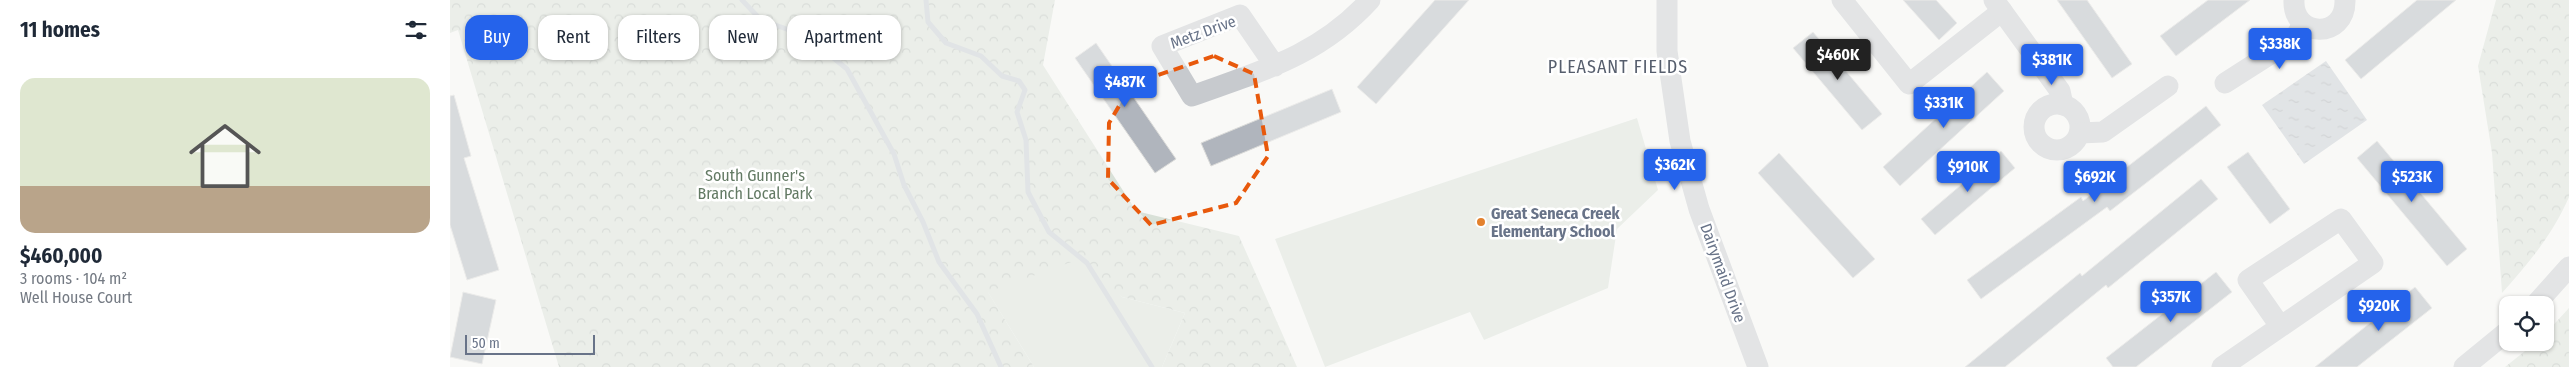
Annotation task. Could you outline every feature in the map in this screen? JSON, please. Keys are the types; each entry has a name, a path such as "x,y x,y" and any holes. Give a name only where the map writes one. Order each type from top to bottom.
{"street":[{"name":"Metz Drive","path":"1275,66 1240,15 1162,46 1192,96 1275,66 1291,60 1325,41 1353,19 1370,0"},
{"name":"Dairymaid Drive","path":"1667,0 1667,51 1680,141 1699,209 1758,367"},
{"path":"1842,0 1909,84 1998,6 2060,91 2063,105"},
{"path":"2294,0 2297,16 2303,24 2312,29 2322,30 2332,27 2340,20 2348,0"},
{"path":"2224,83 2294,39 2303,24"},
{"path":"2080,133 2103,132 2168,86"},
{"path":"2063,105 2071,109 2077,116 2080,124 2080,133 2069,147 2051,150 2037,139 2035,121 2039,113 2046,107 2063,105"},
{"path":"2222,367 2373,263 2341,219 2248,280 2280,326"},
{"path":"2543,296 2569,267"},
{"path":"2464,367 2499,338"}],"highlighted area":[{"path":"1214,56 1254,74 1268,156 1236,203 1151,225 1108,179 1109,123 1132,84"}],"green space":[{"name":"South Gunner's Branch Local Park","path":"450,0 1055,0 1043,65 1136,211 1239,236 1297,367 1162,367 1185,313 1122,297 1077,260 988,292 1034,367 559,367 467,60 528,60 528,15 465,15 465,53 458,30 450,33"},
{"path":"2496,0 2569,0 2569,197 2563,211 2539,248 2502,293 2492,153 2478,66"},
{"path":"913,64 1122,297 1185,313 1162,367 1034,367 899,148"},
{"path":"1637,118 1658,190 1617,229 1608,288 1484,340 1470,312 1325,367 1275,239"},
{"path":"2569,308 2569,367 2505,367 2525,351 2554,351 2554,324"}],"water":[{"path":"2326,61 2367,120 2304,164 2262,105"}],"building":[{"path":"1435,0 1469,0 1376,104 1357,87"},
{"path":"1903,0 1936,0 1957,23 1939,40"},
{"path":"2057,0 2087,0 2132,64 2112,78"},
{"path":"2208,0 2250,0 2176,56 2160,36"},
{"path":"2417,0 2456,0 2361,79 2345,60"},
{"path":"1813,32 1882,114 1862,130 1793,48"},
{"path":"1096,43 1176,159 1155,173 1075,58"},
{"path":"1987,72 2004,91 1900,186 1883,167"},
{"path":"1332,89 1341,112 1211,166 1201,143"},
{"path":"454,95 471,156 464,158 499,270 467,280 450,225 450,96"},
{"path":"2206,106 2221,125 2110,211 2107,207 1981,299 1967,280 2081,197 2083,201"},
{"path":"2377,141 2467,249 2447,266 2357,158"},
{"path":"2001,151 2015,168 1935,235 1921,219"},
{"path":"2248,152 2290,209 2270,224 2227,167"},
{"path":"1779,153 1875,259 1853,278 1758,173"},
{"path":"2201,179 2218,199 2108,288 2106,285 2005,367 1965,367 2080,273 2082,276"},
{"path":"2216,272 2232,292 2136,367 2113,367 2106,358"},
{"path":"2415,287 2432,308 2357,367 2315,367"},
{"path":"463,292 496,300 482,364 450,357"}],"waterway":[{"path":"742,0 761,20 795,32 821,48 847,69 894,154 904,185 923,222 939,262 977,314 1001,367"},
{"path":"926,0 928,22 946,43 981,56 1002,76 1019,81 1025,90 1017,112 1026,140 1028,192 1049,232 1087,263 1152,367"}],"place":[{"name":"Great Seneca Creek Elementary School","path":"1481,222"}],"district":[{"name":"PLEASANT FIELDS","path":"1618,67"}]}
